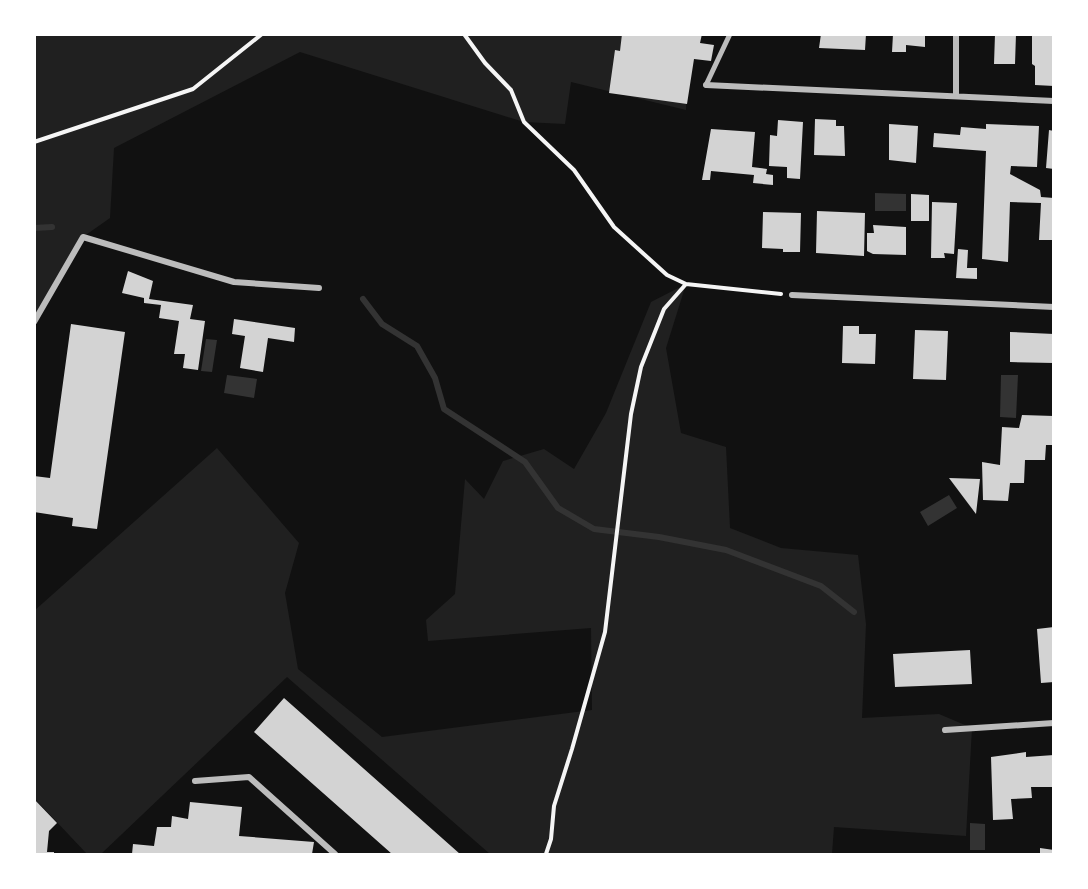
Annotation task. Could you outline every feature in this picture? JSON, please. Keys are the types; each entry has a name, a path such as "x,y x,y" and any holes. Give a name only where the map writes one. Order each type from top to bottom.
{"street":[{"path":"730,34 706,85 1053,101"},
{"path":"956,34 956,96"},
{"path":"34,322 83,237 234,282 320,288"},
{"path":"792,295 1053,307"},
{"path":"945,730 1053,723"},
{"path":"195,781 249,777 335,855"}],"path":[{"path":"34,142 192,89 262,34"},
{"path":"464,34 485,63 511,90 524,122 574,170 614,227 667,275 686,284 792,295"},
{"path":"546,855 551,839 554,806 605,632 631,414 641,367 664,309 686,284"}],"shaded area":[{"path":"35,35 687,35 686,110 571,82 565,124 524,122 300,52 114,148 110,218 83,237 35,322"},
{"path":"875,193 906,194 906,211 875,211"},
{"path":"686,284 666,348 681,433 726,447 730,528 781,548 858,555 866,624 862,718 939,714 972,728 966,836 834,827 832,854 490,854 287,677 101,854 87,854 35,799 34,611 217,448 299,543 285,593 298,669 382,737 592,710 591,628 428,641 426,620 455,594 465,479 484,499 503,461 544,449 574,469 606,413 651,302"},
{"path":"206,339 217,340 212,372 201,371"},
{"path":"227,375 257,379 254,398 224,393"},
{"path":"1001,375 1018,375 1016,418 1000,417"},
{"path":"949,495 957,508 928,526 920,512"},
{"path":"970,823 985,824 985,850 970,850"}],"building":[{"path":"622,34 702,34 700,43 714,45 711,61 694,59 687,104 609,93 615,50 620,51"},
{"path":"821,34 866,34 865,50 819,48"},
{"path":"893,34 925,34 925,47 906,45 906,52 892,52"},
{"path":"995,34 1016,34 1015,64 994,64"},
{"path":"1032,34 1054,34 1054,86 1035,85"},
{"path":"815,119 836,120 836,126 844,126 845,156 814,155"},
{"path":"778,120 803,122 800,179 787,178 787,167 769,166 770,135 777,136"},
{"path":"889,124 918,126 916,163 889,160"},
{"path":"986,124 1039,126 1037,167 1011,166 1010,174 1040,190 1041,197 1054,198 1054,240 1039,240 1041,203 1010,202 1008,262 982,259 986,151 933,147 934,133 960,135 961,127 986,129"},
{"path":"711,129 755,132 752,167 767,169 766,174 773,175 773,185 753,183 754,175 711,171 710,180 702,180"},
{"path":"1049,130 1054,131 1054,169 1046,168"},
{"path":"911,194 929,195 929,221 911,221"},
{"path":"932,202 957,203 954,254 944,253 945,258 931,258"},
{"path":"817,211 865,213 864,256 816,253"},
{"path":"763,212 801,213 800,252 762,248"},
{"path":"873,225 906,227 906,255 873,254 867,251 867,233 874,233"},
{"path":"958,249 968,250 967,268 977,268 977,279 956,278"},
{"path":"128,271 153,281 149,299 193,305 190,319 205,321 198,370 183,368 185,354 174,354 179,321 159,318 161,305 144,303 144,298 122,293"},
{"path":"234,319 295,328 294,342 268,338 263,372 240,368 245,336 232,334"},
{"path":"71,324 125,332 97,529 72,526 73,518 34,512 34,476 50,478"},
{"path":"843,326 859,326 859,334 876,334 875,364 842,363"},
{"path":"915,330 948,331 946,380 913,379"},
{"path":"1010,332 1054,334 1054,363 1010,362"},
{"path":"1022,415 1054,416 1054,445 1046,445 1045,460 1025,460 1024,483 1010,483 1008,501 983,500 982,462 1000,465 1002,427 1019,428"},
{"path":"949,478 980,479 976,514"},
{"path":"1054,627 1054,682 1041,683 1037,629"},
{"path":"970,650 972,684 895,687 893,654"},
{"path":"284,698 460,854 392,854 254,732"},
{"path":"1026,752 1026,757 1054,755 1054,787 1031,787 1032,798 1011,799 1013,819 993,820 991,757"},
{"path":"34,799 57,823 49,831 47,852 54,852 54,854 34,854"},
{"path":"190,802 242,807 239,836 314,842 312,854 132,854 133,844 154,846 157,827 171,827 172,816 188,819"},
{"path":"1040,848 1054,850 1054,854 1040,854"}],"waterway":[{"path":"34,228 52,227"},
{"path":"363,299 382,324 417,346 435,378 444,409 525,462 558,508 594,529 659,537 726,550 821,586 854,612"}]}
